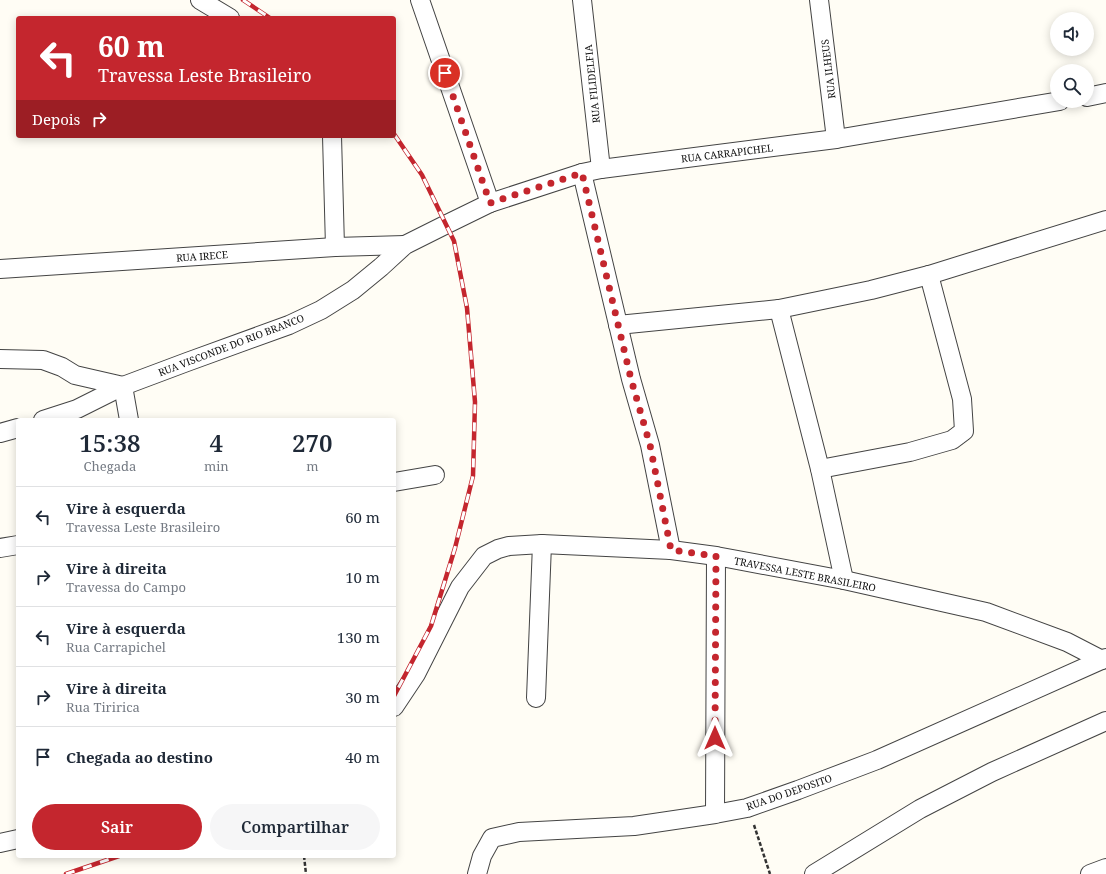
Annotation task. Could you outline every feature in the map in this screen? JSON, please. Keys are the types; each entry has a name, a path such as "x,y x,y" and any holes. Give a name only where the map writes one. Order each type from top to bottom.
{"street":[{"path":"200,0 227,16"},
{"path":"420,0 490,203"},
{"name":"RUA FILIDELFIA","path":"582,0 601,169"},
{"name":"RUA ILHEUS","path":"819,0 836,139"},
{"path":"1094,95 1106,93"},
{"name":"RUA CARRAPICHEL","path":"405,245 490,203 582,173 601,169 836,139 1050,103"},
{"path":"332,138 335,247"},
{"path":"582,173 618,325 650,445 671,550"},
{"path":"618,325 779,308 929,275 1106,220"},
{"name":"RUA IRECE","path":"0,270 335,247 405,245"},
{"name":"RUA VISCONDE DO RIO BRANCO","path":"48,418 77,409 123,386 289,325 321,310 353,290 405,245"},
{"path":"820,469 910,452 952,440 964,431 962,399 929,275"},
{"path":"779,308 820,469 844,580"},
{"path":"0,359 43,360 62,366 76,375 123,386 129,418"},
{"path":"0,433 16,429"},
{"path":"396,482 435,475"},
{"path":"536,698 542,544"},
{"name":"TRAVESSA LESTE BRASILEIRO","path":"396,704 416,674 460,587 484,556 498,549 509,546 542,544 671,550 716,556 844,580 986,612 1067,642 1104,659"},
{"path":"0,548 16,546"},
{"path":"715,814 716,556"},
{"name":"RUA DO DEPOSITO","path":"477,874 482,856 492,838 519,832 634,826 747,808 877,760 1104,659"},
{"path":"814,874 920,809 992,772 1106,721"},
{"path":"0,843 16,839"},
{"path":"1090,874 1106,868"}],"path":[{"path":"747,808 770,874"},
{"path":"304,858 306,874"}],"railway":[{"path":"243,0 267,16"},
{"path":"396,137 422,175 454,241 467,308 475,402 473,476 455,548 431,626 396,692"},
{"path":"66,874 113,858"}],"route":[{"path":"445,73 490,203 582,173 631,379 650,445 662,498 671,550 716,556 715,738"}]}
